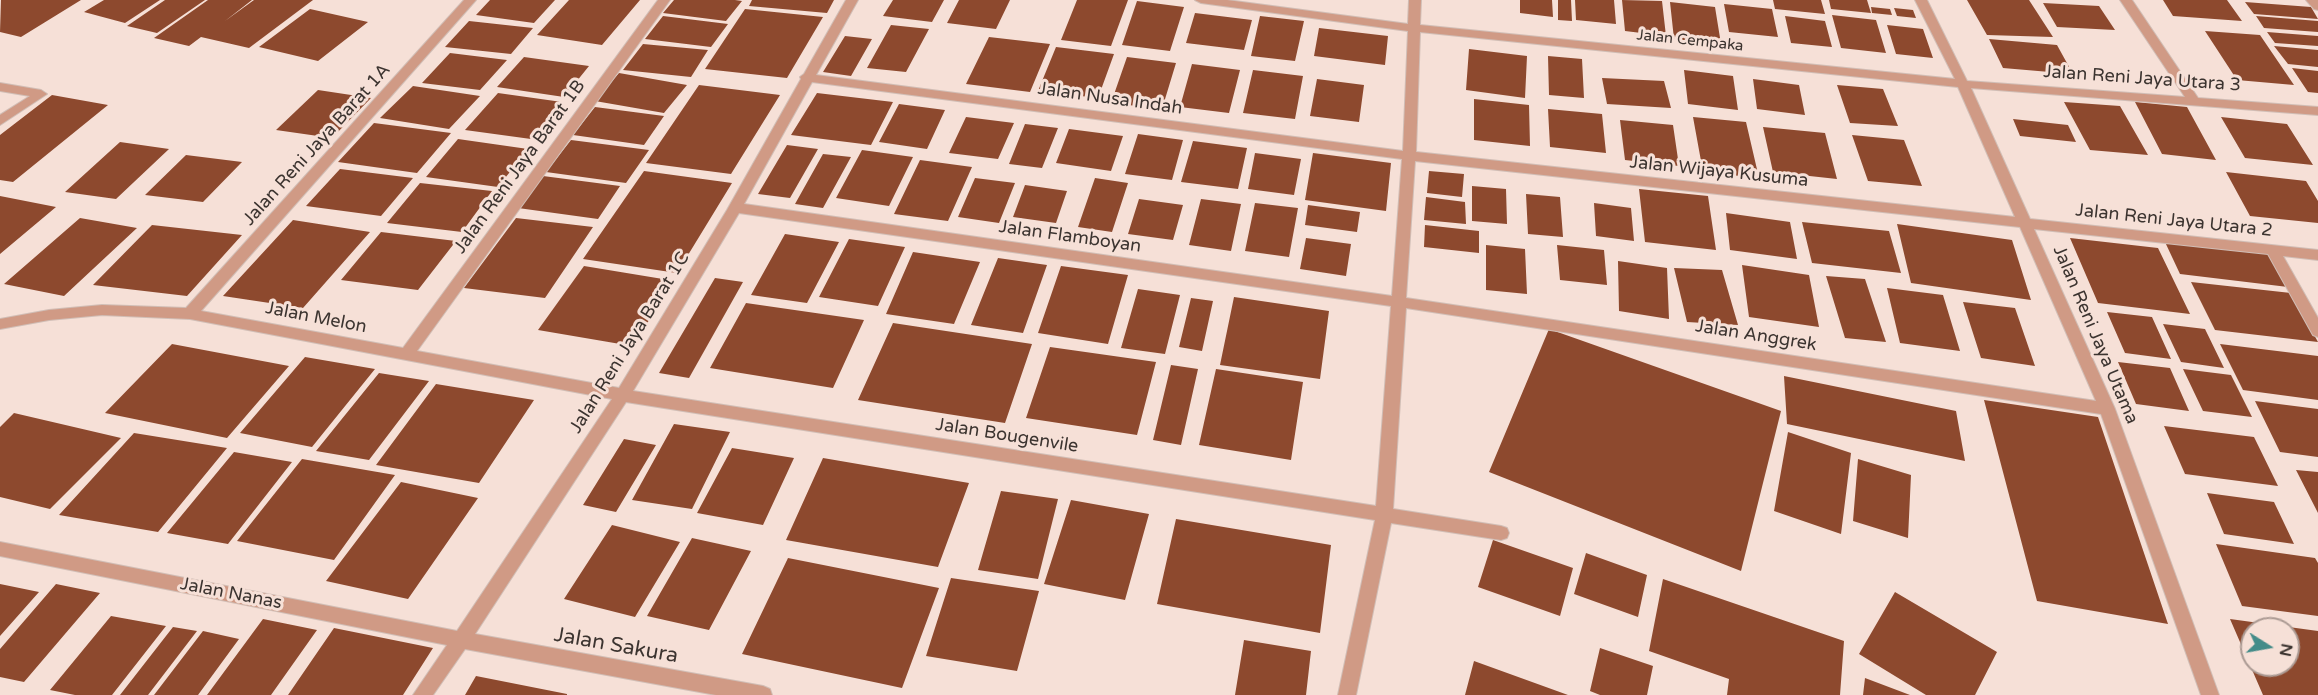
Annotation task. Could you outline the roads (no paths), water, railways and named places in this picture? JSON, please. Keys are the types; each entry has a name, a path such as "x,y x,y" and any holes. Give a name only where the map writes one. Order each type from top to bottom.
{"street":[{"name":"Jalan Reni Jaya Barat 1A","path":"190,314 470,0"},
{"name":"Jalan Reni Jaya Barat 1B","path":"406,355 664,0"},
{"name":"Jalan Reni Jaya Barat 1C","path":"422,695 623,395 736,208 852,0"},
{"name":"Jalan Cempaka","path":"1201,0 1413,28 1963,84"},
{"path":"1347,695 1384,515 1409,156 1415,0"},
{"name":"Jalan Reni Jaya Utama","path":"1921,0 1963,84 2107,409 2210,695"},
{"path":"2126,0 2193,100"},
{"path":"2312,0 2318,7"},
{"name":"Jalan Nusa Indah","path":"807,77 1409,156"},
{"name":"Jalan Reni Jaya Utara 3","path":"1963,84 2318,111"},
{"path":"0,87 41,94 0,121"},
{"name":"Jalan Wijaya Kusuma","path":"1409,156 2026,223"},
{"name":"Jalan Flamboyan","path":"736,208 1399,302"},
{"name":"Jalan Reni Jaya Utara 2","path":"2026,223 2318,255"},
{"path":"2273,251 2318,331"},
{"name":"Jalan Anggrek","path":"1399,302 2107,409"},
{"name":"Jalan Melon","path":"0,324 49,315 102,310 190,314 623,395"},
{"name":"Jalan Bougenvile","path":"623,395 1501,533"},
{"name":"Jalan Nanas","path":"0,549 461,640"},
{"name":"Jalan Sakura","path":"461,640 763,695"}]}
